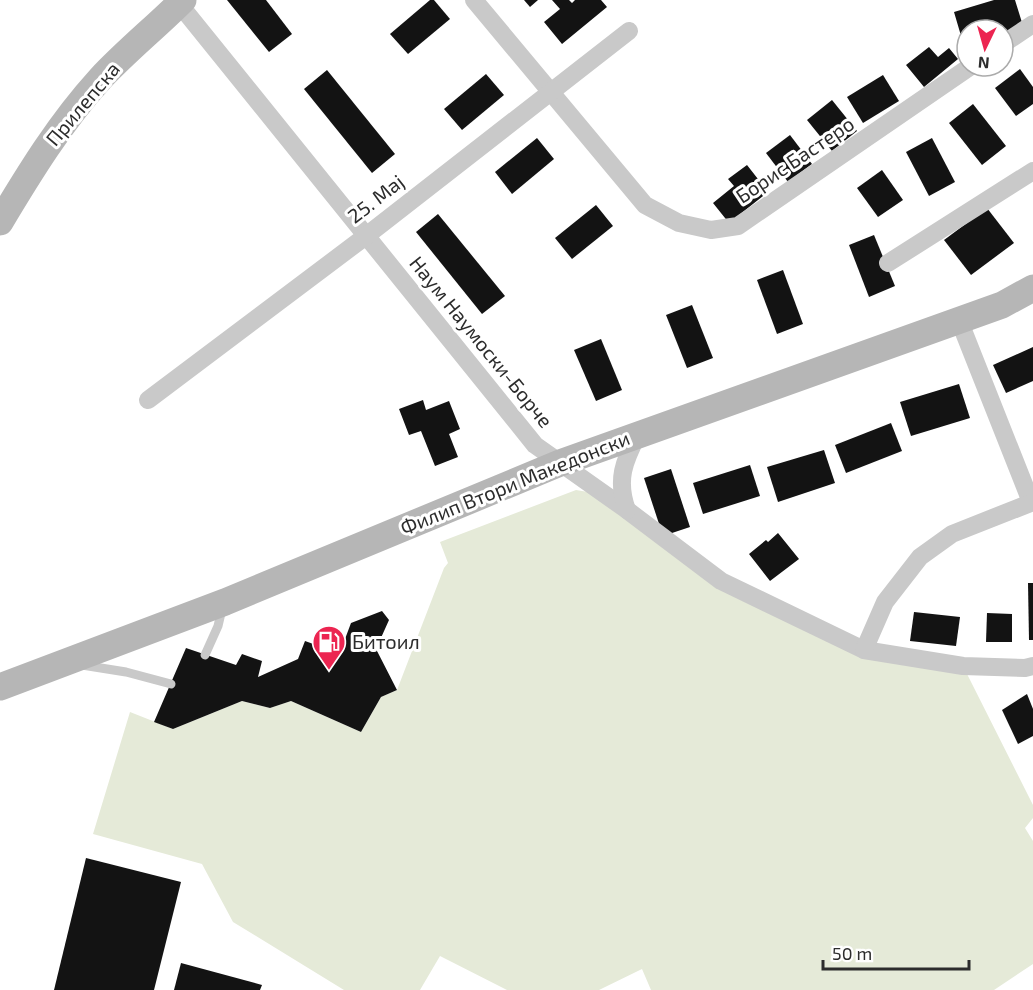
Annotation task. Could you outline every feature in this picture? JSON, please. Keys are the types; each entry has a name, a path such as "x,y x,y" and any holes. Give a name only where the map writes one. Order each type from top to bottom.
{"main road":[{"name":"Прилепска","path":"0,222 38,160 70,115 100,79 179,1"},
{"name":"Филип Втори Македонски","path":"0,687 225,602 560,463 1002,305 1033,288"}],"street":[{"name":"Борис Бастеро","path":"474,0 645,205 679,223 711,230 738,226 955,77"},
{"name":"Наум Наумоски-Борче","path":"179,1 535,446 627,510 721,581 864,650 963,666 1025,668 1033,666"},
{"path":"1015,36 1033,24"},
{"name":"25. Мај","path":"148,400 366,236 629,31"},
{"path":"888,263 1033,171"},
{"path":"864,650 885,602 920,557 952,534 1032,502 959,320"},
{"path":"627,510 622,497 621,484 627,456 638,434"}],"lane":[{"path":"205,655 218,626 225,602"},
{"path":"67,663 126,672 171,684"}],"green space":[{"path":"576,490 606,495 721,581 864,650 963,666 1033,805 1033,818 1025,828 1033,841 1033,964 994,990 651,990 642,969 599,990 507,990 440,956 420,990 344,990 233,922 202,864 93,834 130,712 173,729 242,701 270,708 291,701 361,732 381,697 397,690 444,568 448,563 440,542"}],"building":[{"path":"227,0 266,0 292,34 269,52"},
{"path":"430,0 434,0 450,19 408,54 390,34"},
{"path":"524,0 538,0 530,7"},
{"path":"552,0 569,0 572,3 575,0 601,0 607,7 562,44 544,22 560,9"},
{"path":"994,0 1015,0 1024,29 1015,32 1015,18 956,18 954,12"},
{"path":"929,47 938,57 949,48 955,55 955,61 924,87 906,65"},
{"path":"1020,69 1033,87 1033,104 1016,116 995,88 1008,78 1015,78 1015,73"},
{"path":"327,70 395,154 372,173 304,89"},
{"path":"486,74 504,95 462,130 444,109"},
{"path":"883,75 899,101 863,123 847,97"},
{"path":"832,100 857,131 832,151 807,120"},
{"path":"973,104 1006,146 982,165 949,123"},
{"path":"790,135 812,164 788,182 766,153"},
{"path":"537,138 554,159 512,194 495,172"},
{"path":"932,138 955,182 929,196 906,152"},
{"path":"747,165 768,192 729,223 713,203 734,186 728,179"},
{"path":"882,170 903,200 878,217 857,188"},
{"path":"596,205 613,226 572,259 555,238"},
{"path":"987,208 1014,243 971,275 944,240"},
{"path":"438,214 505,296 482,314 416,232"},
{"path":"874,235 895,286 869,297 849,245"},
{"path":"783,270 803,324 777,334 757,280"},
{"path":"692,305 713,358 687,368 666,315"},
{"path":"601,339 622,390 596,401 574,350"},
{"path":"1033,347 1033,381 1006,393 993,365"},
{"path":"959,384 970,418 911,436 900,402"},
{"path":"423,400 426,410 449,401 460,429 449,434 458,457 435,466 421,431 409,435 399,409"},
{"path":"891,423 902,451 846,473 835,445"},
{"path":"824,450 835,483 778,502 767,467"},
{"path":"750,465 760,496 703,514 693,483"},
{"path":"671,469 690,527 663,536 644,478"},
{"path":"778,533 799,559 770,581 749,554"},
{"path":"1028,583 1033,583 1033,640 1029,640"},
{"name":"Битоил","path":"382,611 389,620 376,649 397,690 381,697 361,732 291,701 270,708 242,701 173,729 154,722 186,648 236,665 242,654 262,661 258,677 298,659 305,641 319,646 345,639 351,623"},
{"path":"914,612 960,617 956,646 910,641"},
{"path":"987,613 1012,614 1012,642 986,642"},
{"path":"1027,694 1033,709 1033,736 1018,744 1002,710"},
{"path":"86,858 181,882 154,990 54,990"},
{"path":"181,963 262,985 260,990 174,990"}],"place":[{"name":"Битоил","path":"329,671"}]}
